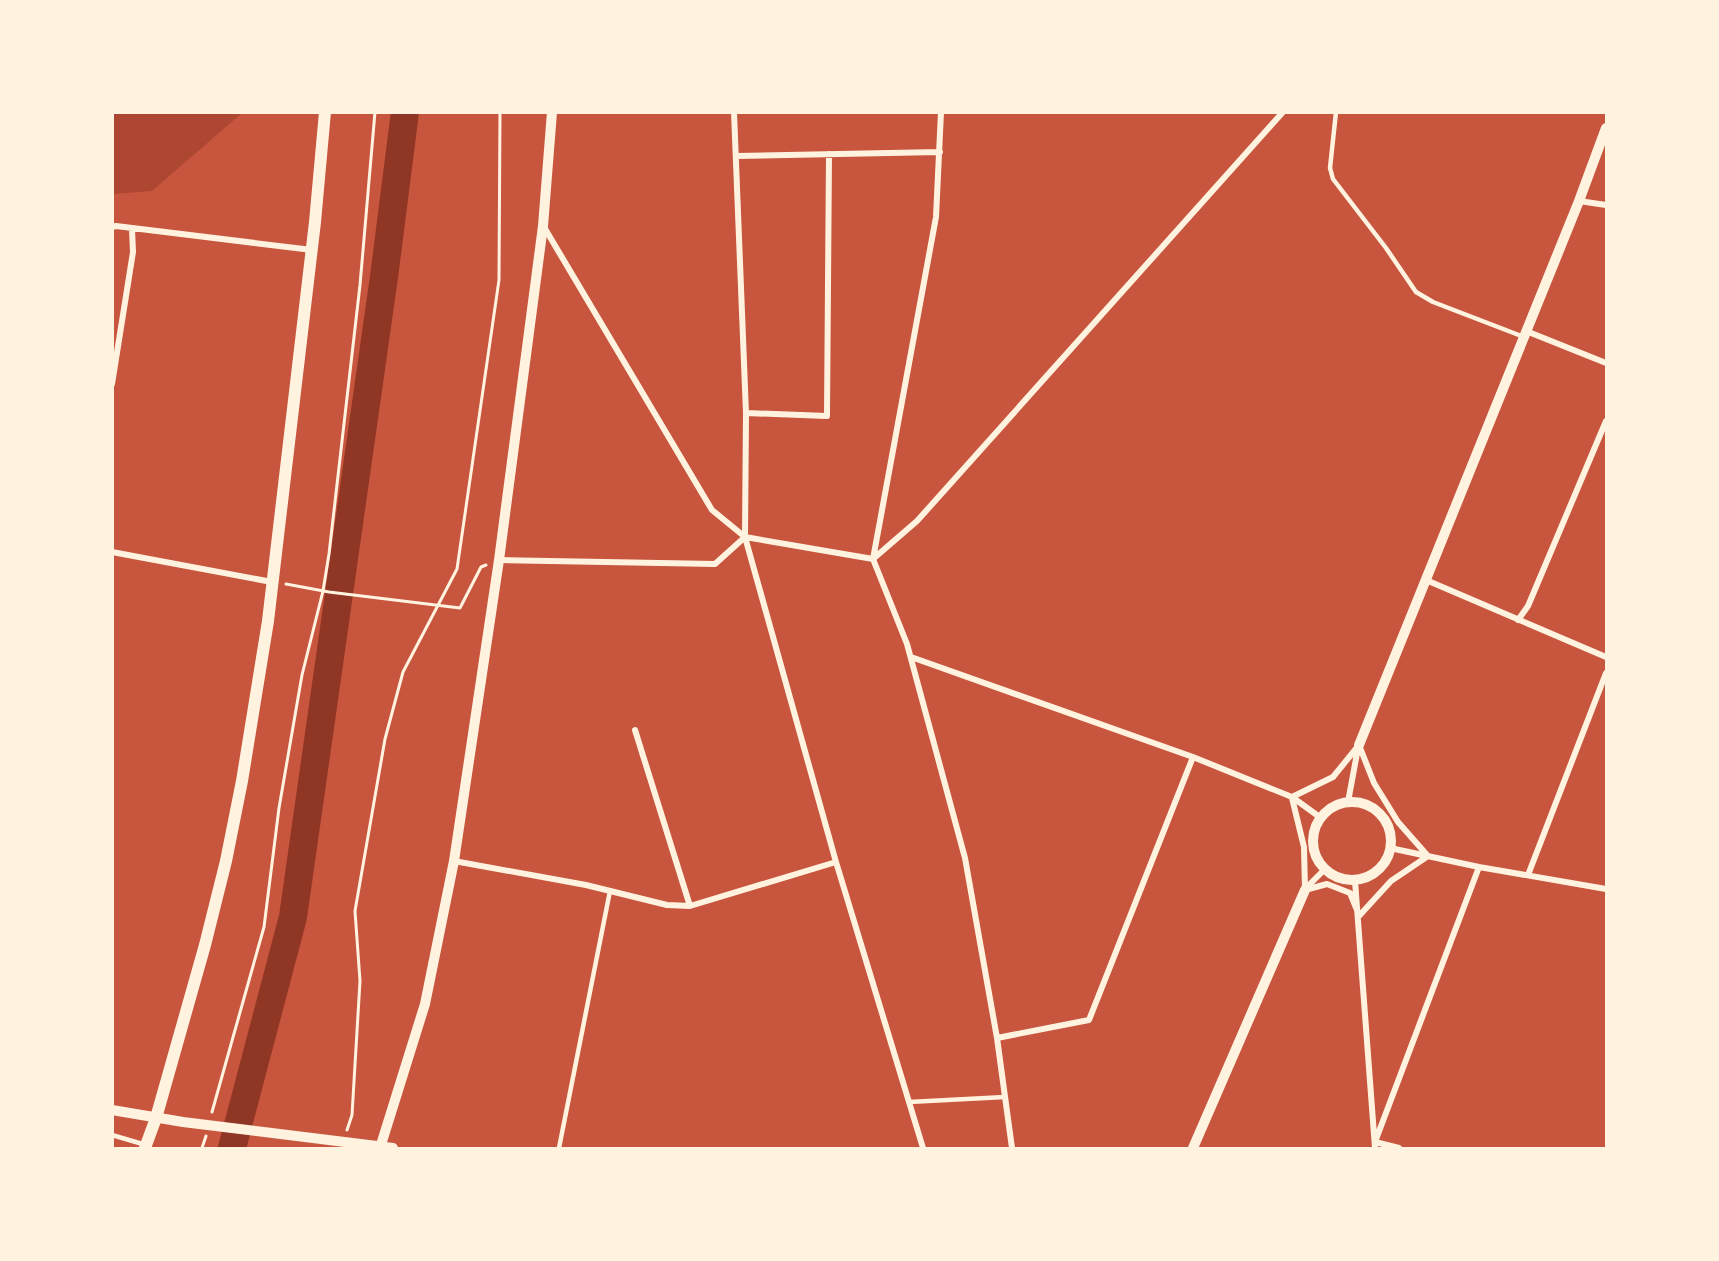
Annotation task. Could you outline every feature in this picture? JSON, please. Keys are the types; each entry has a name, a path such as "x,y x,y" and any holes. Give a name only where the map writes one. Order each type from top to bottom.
{"main road":[{"path":"145,1147 156,1118 205,945 226,861 242,781 273,582 312,250 325,112"}],"street":[{"path":"381,1147 425,1004 454,861 499,560 543,226 552,112"},
{"path":"734,112 746,413 745,537 836,862 923,1149"},
{"path":"941,112 936,217 873,559 911,657 965,858 997,1038 1012,1149"},
{"path":"873,559 917,521 1283,112"},
{"path":"1348,802 1359,745 1579,201 1606,128"},
{"path":"735,156 940,152"},
{"path":"746,413 827,416 829,154"},
{"path":"1579,201 1606,205"},
{"path":"543,226 712,510 745,537 873,559"},
{"path":"112,227 312,250"},
{"path":"112,384 133,252 132,229"},
{"path":"1525,334 1606,363"},
{"path":"1518,620 1528,606 1606,421"},
{"path":"499,560 715,564 745,537"},
{"path":"112,552 273,582"},
{"path":"1426,580 1606,657"},
{"path":"911,657 1193,757 1292,797 1321,818"},
{"path":"1528,875 1606,673"},
{"path":"635,730 690,906"},
{"path":"1292,797 1333,777 1359,745"},
{"path":"1359,745 1374,783 1398,822 1428,856"},
{"path":"997,1038 1089,1020 1193,757"},
{"path":"1292,797 1304,847 1305,890"},
{"path":"1356,801 1370,806 1383,816 1390,833 1387,860 1378,871 1355,881 1342,880 1329,873 1319,861 1314,847 1314,832 1321,818 1329,809 1341,802 1348,802 1356,801"},
{"path":"1390,848 1479,867 1606,889"},
{"path":"1359,916 1391,881 1428,856"},
{"path":"454,861 667,904 690,906 836,862"},
{"path":"1375,1145 1479,867"},
{"path":"1193,1149 1305,890 1325,869"},
{"path":"1355,881 1375,1145"},
{"path":"1305,890 1327,884 1350,893 1359,916"},
{"path":"112,1110 183,1122 393,1149"},
{"path":"1375,1145 1399,1149"}],"lane":[{"path":"1336,112 1330,168 1333,179 1416,292 1433,302 1525,334"},
{"path":"559,1149 610,891"},
{"path":"909,1102 1005,1097"},
{"path":"112,1135 145,1147"}],"path":[{"path":"210,1119 264,927 279,808 302,675 323,591 360,285 375,112"},
{"path":"345,1137 352,1115 360,981 356,911 385,739 403,672 456,569 500,280 500,112"},
{"path":"273,582 400,602 460,608 481,567 499,560"},
{"path":"202,1149 208,1129"}],"shaded area":[{"path":"113,112 242,113 152,191 113,194"}],"waterway":[{"path":"232,1148 293,917 384,277 405,112"}]}
